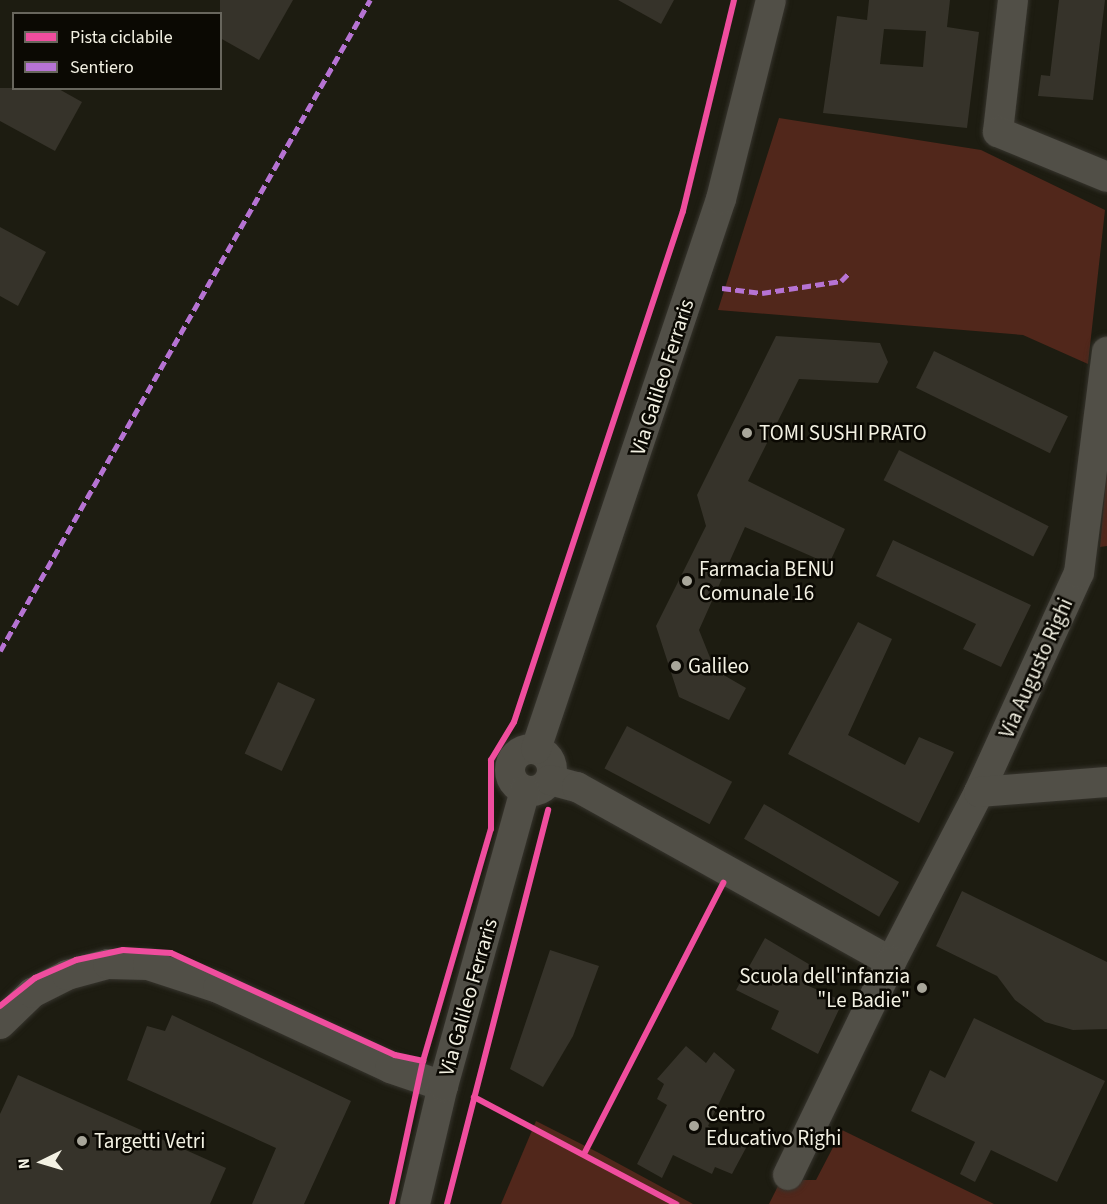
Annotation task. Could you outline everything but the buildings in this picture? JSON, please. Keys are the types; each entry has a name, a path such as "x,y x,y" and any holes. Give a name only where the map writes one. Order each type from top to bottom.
{"street":[{"name":"Via Galileo Ferraris","path":"416,1204 442,1086 538,786 551,763 536,749 721,199 771,0"},
{"path":"1013,0 998,132 1107,177"},
{"name":"Via Augusto Righi","path":"788,1176 891,962 979,792 1096,555 1107,352"},
{"path":"979,792 1107,782"},
{"path":"538,786 577,787 891,962"},
{"path":"0,1024 32,993 67,975 108,964 148,965 209,985 390,1068 442,1086"}],"shaded area":[{"path":"779,118 981,150 1105,210 1088,364 1023,335 718,310"},
{"path":"1107,469 1107,546 1100,547"},
{"path":"536,1121 599,1153 693,1204 501,1204"},
{"path":"842,1130 994,1204 769,1204 781,1180 816,1180"}],"marked path":[{"path":"0,651 370,0"},
{"path":"722,288 762,293 841,281 848,274"}],"cycle path":[{"path":"392,1204 423,1061 491,829 491,760 514,722 683,211 734,0"},
{"path":"447,1204 548,810"},
{"path":"584,1154 723,883"},
{"path":"0,1006 35,978 76,960 123,950 171,953 395,1055 423,1061"},
{"path":"474,1097 676,1204"}],"place":[{"name":"TOMI SUSHI PRATO","path":"747,433"},
{"name":"Farmacia BENU Comunale 16","path":"687,581"},
{"name":"Galileo","path":"676,666"},
{"name":"Scuola dell'infanzia \"Le Badie\"","path":"922,988"},
{"name":"Centro Educativo Righi","path":"694,1126"},
{"name":"Targetti Vetri","path":"82,1141"}]}
